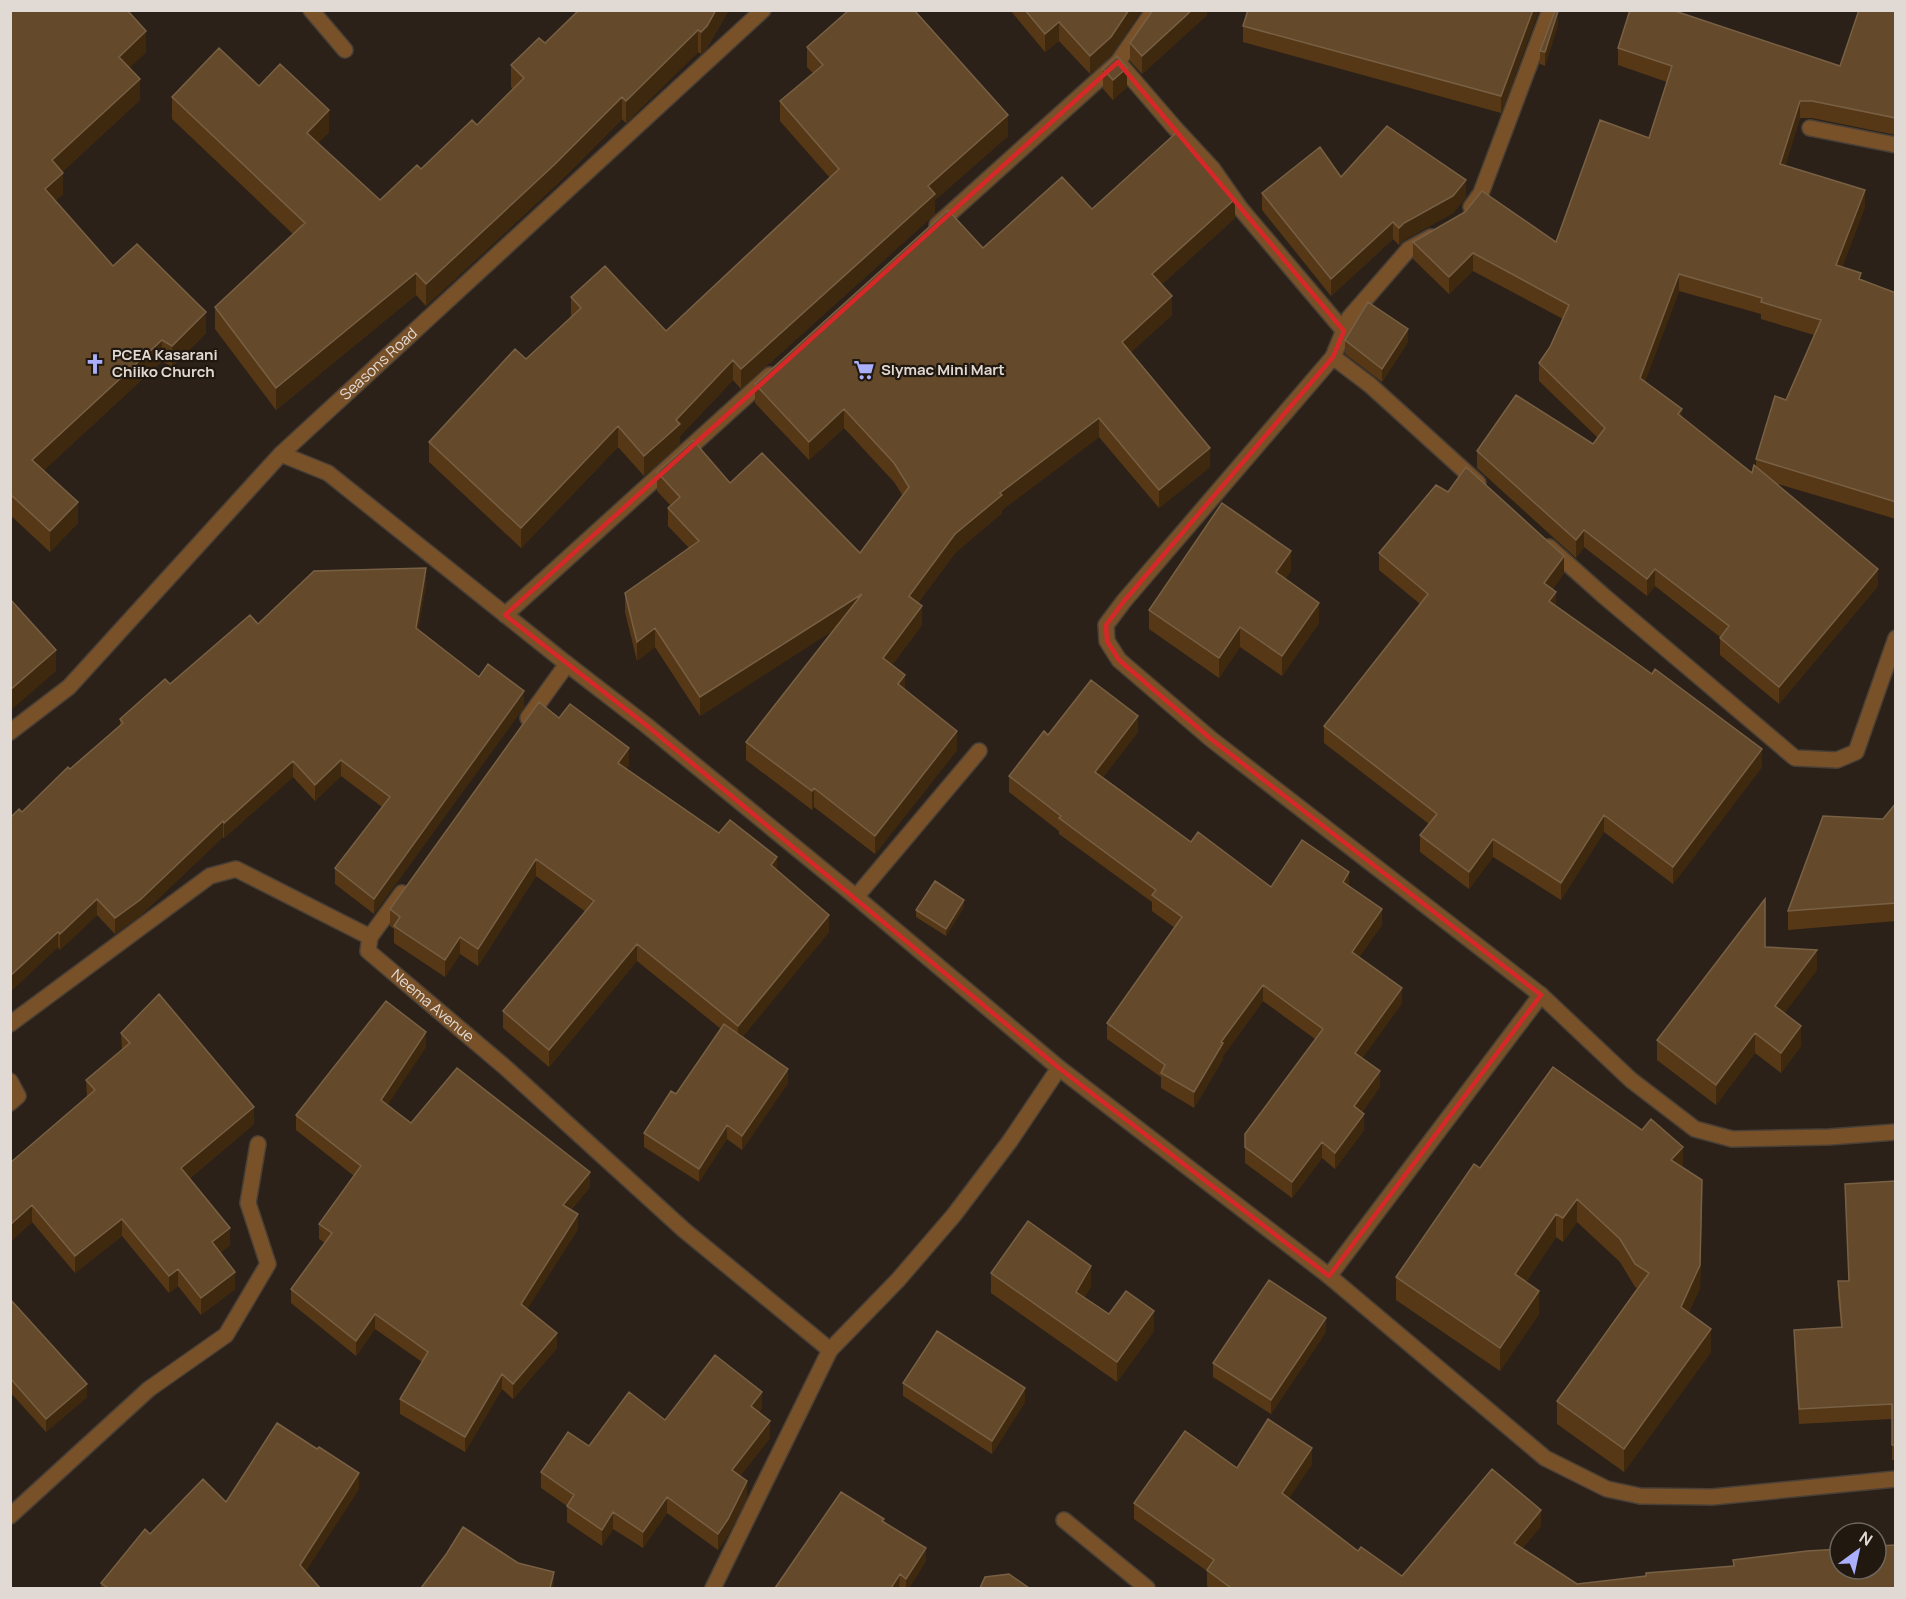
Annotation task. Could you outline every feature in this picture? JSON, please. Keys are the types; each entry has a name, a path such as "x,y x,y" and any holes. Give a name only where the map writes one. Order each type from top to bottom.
{"street":[{"path":"311,10 345,50"},
{"name":"Seasons Road","path":"10,732 69,687 281,454 763,10"},
{"path":"924,236 1118,62 1154,10"},
{"path":"1460,221 1481,193 1550,10"},
{"path":"1118,62 1212,168 1240,208 1344,331"},
{"path":"1810,128 1896,145"},
{"path":"1440,232 1409,249 1349,318 1333,357 1124,601 1106,625 1107,641 1119,660 1211,740 1541,995 1631,1080 1695,1129 1732,1139 1829,1137 1896,1132"},
{"path":"1333,357 1370,385 1492,495"},
{"path":"505,615 783,363"},
{"path":"281,454 328,473 646,725 856,897 1059,1068 1329,1276 1545,1458 1608,1489 1640,1496 1712,1497 1896,1479"},
{"path":"1535,534 1614,605 1795,758 1837,760 1856,752 1896,638"},
{"path":"518,732 567,664"},
{"path":"856,897 979,751"},
{"path":"10,1024 210,876 236,868 370,936 412,878"},
{"name":"Neema Avenue","path":"370,936 368,951 506,1068 684,1230 830,1350"},
{"path":"1329,1276 1541,995"},
{"path":"713,1588 830,1350 898,1280 954,1215 1010,1141 1059,1068"},
{"path":"10,1081 18,1096 10,1103"},
{"path":"10,1516 149,1389 226,1335 268,1264 248,1203 258,1144"},
{"path":"1064,1520 1147,1588"}],"highlighted area":[{"path":"1118,62 1344,331 1333,357 1124,601 1106,625 1107,641 1119,660 1211,739 1541,995 1329,1276 1059,1068 646,725 505,615"}],"building":[{"path":"10,10 127,10 146,31 119,57 140,79 52,160 63,173 45,189 113,266 137,244 206,312 172,346 162,340 32,460 78,502 50,531 10,494"},
{"path":"579,10 716,10 701,32 698,30 626,101 622,97 554,165 426,284 416,273 276,388 215,307 305,223 172,97 219,48 259,86 280,64 329,110 307,133 380,200 417,165 421,169 472,120 477,125 524,78 511,65 539,38 545,43"},
{"path":"849,10 914,10 1008,115 928,186 935,194 741,369 733,360 676,420 680,424 644,456 618,426 521,528 429,442 515,349 526,359 581,308 571,297 605,266 666,331 839,169 780,101 823,65 807,47"},
{"path":"1025,10 1129,10 1111,37 1090,56 1059,22 1045,34"},
{"path":"1153,10 1192,10 1142,56 1130,43"},
{"path":"1248,10 1533,10 1501,96 1243,26"},
{"path":"1630,10 1672,10 1840,66 1859,10 1896,10 1896,118 1812,101 1800,101 1780,164 1865,190 1836,265 1861,273 1859,279 1896,293 1896,502 1756,459 1775,396 1786,400 1821,320 1761,302 1762,298 1679,274 1640,378 1682,409 1678,414 1752,473 1754,465 1878,569 1779,687 1720,638 1729,626 1655,569 1647,579 1584,530 1576,540 1477,451 1516,395 1593,444 1605,428 1539,363 1550,347 1569,305 1473,253 1449,277 1413,242 1465,212 1482,191 1556,242 1600,120 1649,138 1672,66 1618,48"},
{"path":"1555,11 1558,11 1545,52 1540,51"},
{"path":"1117,56 1127,68 1113,80 1103,69"},
{"path":"1387,126 1466,180 1453,196 1399,228 1393,222 1331,279 1262,193 1320,147 1341,177"},
{"path":"1176,133 1235,199 1152,274 1172,296 1122,342 1210,448 1159,490 1099,418 1000,493 1002,495 955,534 909,596 922,606 883,658 905,675 898,684 957,731 875,836 814,788 812,791 746,742 862,594 700,697 655,628 637,642 625,593 699,541 668,508 680,497 657,472 693,440 730,483 762,453 860,553 909,487 894,463 844,409 809,442 755,384 948,210 983,248 1062,177 1092,209"},
{"path":"1368,302 1408,329 1382,369 1345,340"},
{"path":"1466,467 1564,556 1544,583 1556,592 1549,601 1652,674 1655,669 1762,749 1673,867 1604,815 1561,883 1493,839 1469,872 1420,835 1437,814 1324,726 1428,594 1379,553 1436,485 1448,492"},
{"path":"1222,503 1291,551 1276,572 1319,603 1282,656 1240,627 1219,658 1149,610"},
{"path":"426,568 416,628 479,677 488,664 524,691 374,899 335,868 390,797 341,760 315,785 293,761 224,823 223,821 140,900 115,918 97,899 10,976 10,818 19,809 22,812 68,767 70,769 123,723 120,719 165,679 170,684 250,615 258,624 314,571"},
{"path":"10,599 56,650 10,690"},
{"path":"1091,680 1138,716 1095,772 1191,842 1198,832 1271,887 1302,840 1349,872 1343,882 1382,909 1352,952 1402,988 1355,1053 1380,1071 1354,1106 1364,1114 1335,1153 1322,1142 1292,1182 1245,1147 1245,1134 1323,1029 1263,985 1221,1042 1223,1043 1194,1092 1161,1073 1165,1065 1107,1023 1182,917 1152,895 1156,890 1059,818 1061,816 1009,776 1044,731 1048,735"},
{"path":"539,702 559,718 570,704 629,748 618,763 719,833 730,820 777,857 771,865 829,915 738,1026 637,944 549,1050 503,1011 594,901 536,859 478,949 460,937 445,960 394,926 400,917 390,909"},
{"path":"1896,803 1896,903 1788,911 1823,816 1883,819"},
{"path":"935,881 964,900 946,929 916,910"},
{"path":"1765,899 1765,947 1817,950 1775,1006 1801,1026 1781,1053 1755,1033 1716,1085 1657,1040"},
{"path":"159,994 254,1107 181,1168 230,1228 212,1242 235,1272 201,1298 178,1269 169,1276 122,1219 75,1256 32,1205 10,1225 10,1163 95,1090 86,1080 130,1043 121,1033"},
{"path":"386,1001 426,1032 381,1100 411,1123 457,1068 590,1172 563,1205 578,1214 521,1304 557,1333 513,1384 502,1374 465,1437 400,1399 428,1352 375,1314 356,1341 291,1289 332,1233 319,1224 361,1166 296,1115"},
{"path":"724,1024 788,1069 742,1136 727,1125 699,1169 644,1133 671,1091 676,1094"},
{"path":"1553,1067 1642,1130 1651,1119 1683,1147 1671,1160 1702,1180 1700,1265 1681,1307 1711,1329 1624,1449 1557,1401 1649,1273 1635,1264 1620,1239 1577,1199 1563,1218 1556,1214 1515,1274 1539,1291 1500,1348 1396,1277 1474,1164 1480,1168"},
{"path":"1896,1181 1896,1445 1892,1445 1892,1404 1799,1409 1794,1330 1842,1327 1838,1281 1849,1281 1845,1184"},
{"path":"1028,1221 1091,1266 1076,1292 1109,1314 1126,1291 1154,1311 1117,1362 991,1273"},
{"path":"1269,1280 1326,1318 1271,1400 1213,1363"},
{"path":"10,1299 87,1384 46,1419 10,1378"},
{"path":"937,1331 1025,1388 992,1441 903,1383"},
{"path":"715,1355 762,1392 751,1406 770,1421 732,1470 747,1481 718,1534 667,1497 643,1532 613,1512 602,1530 567,1506 574,1495 541,1472 568,1432 589,1446 629,1392 665,1420"},
{"path":"1268,1419 1312,1448 1282,1493 1358,1551 1361,1547 1402,1576 1492,1469 1541,1510 1514,1543 1577,1584 1646,1576 1646,1573 1734,1566 1733,1560 1828,1550 1828,1581 1888,1581 1888,1545 1896,1545 1896,1588 1231,1588 1207,1570 1214,1560 1134,1503 1185,1431 1237,1468"},
{"path":"277,1423 359,1473 300,1565 320,1588 108,1588 101,1583 145,1529 150,1534 203,1479 226,1502"},
{"path":"841,1492 926,1548 906,1579 900,1574 891,1588 775,1588"},
{"path":"463,1527 518,1563 554,1572 550,1588 421,1588"},
{"path":"1009,1574 1029,1588 980,1588 985,1577"}],"place":[{"name":"PCEA Kasarani Chiiko Church","path":"95,364"},
{"name":"Slymac Mini Mart","path":"864,370"}]}
